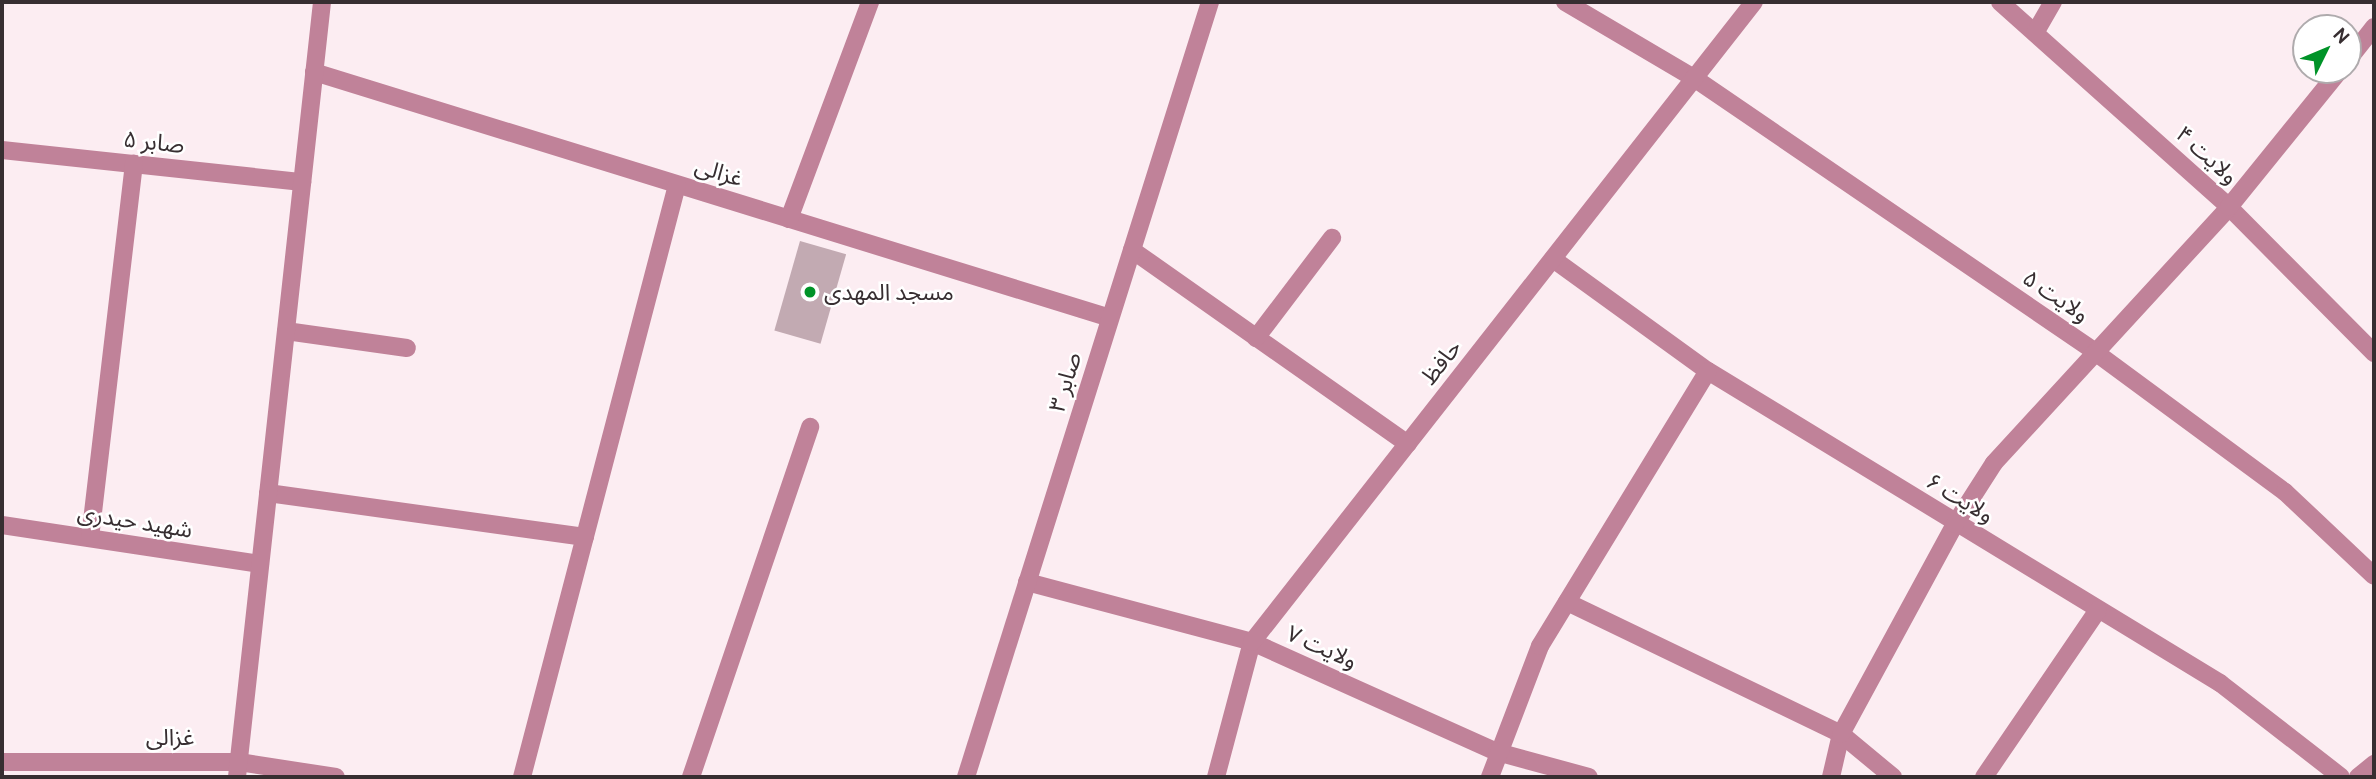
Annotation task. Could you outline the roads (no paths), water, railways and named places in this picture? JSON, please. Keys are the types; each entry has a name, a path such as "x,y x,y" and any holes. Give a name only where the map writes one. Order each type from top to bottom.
{"street":[{"path":"238,770 322,2"},
{"path":"789,219 870,2"},
{"name":"صابر ۳","path":"966,777 1210,2"},
{"name":"ولایت ۵","path":"1564,2 1694,78 2095,352 2285,492 2374,576"},
{"name":"حافظ","path":"1216,777 1252,642 1754,2"},
{"name":"ولایت ۴","path":"2000,2 2229,207 2374,353"},
{"path":"2035,33 2053,2"},
{"path":"2362,42 2374,27"},
{"name":"غزالی","path":"314,72 1111,318"},
{"path":"1831,777 1841,734 1955,524 1994,463 2229,207 2329,84"},
{"name":"صابر ۵","path":"2,150 302,182"},
{"path":"90,538 134,164"},
{"path":"522,777 677,185"},
{"path":"1256,338 1332,238"},
{"path":"1132,250 1408,444"},
{"name":"ولایت ۶","path":"1553,258 1708,371 1955,524 2220,683 2341,777"},
{"path":"286,331 407,348"},
{"path":"1490,777 1497,752 1540,646 1708,371"},
{"path":"691,777 810,427"},
{"path":"268,493 585,537"},
{"name":"شهید حیدری","path":"2,525 260,564"},
{"name":"ولایت ۷","path":"1027,582 1252,642 1497,752 1589,777"},
{"path":"1567,602 1841,734 1893,777"},
{"path":"1984,777 2098,610"},
{"name":"غزالی","path":"2,762 238,770 336,777"},
{"path":"2358,777 2374,764"}],"place":[{"name":"مسجد المهدی","path":"810,292"}]}
